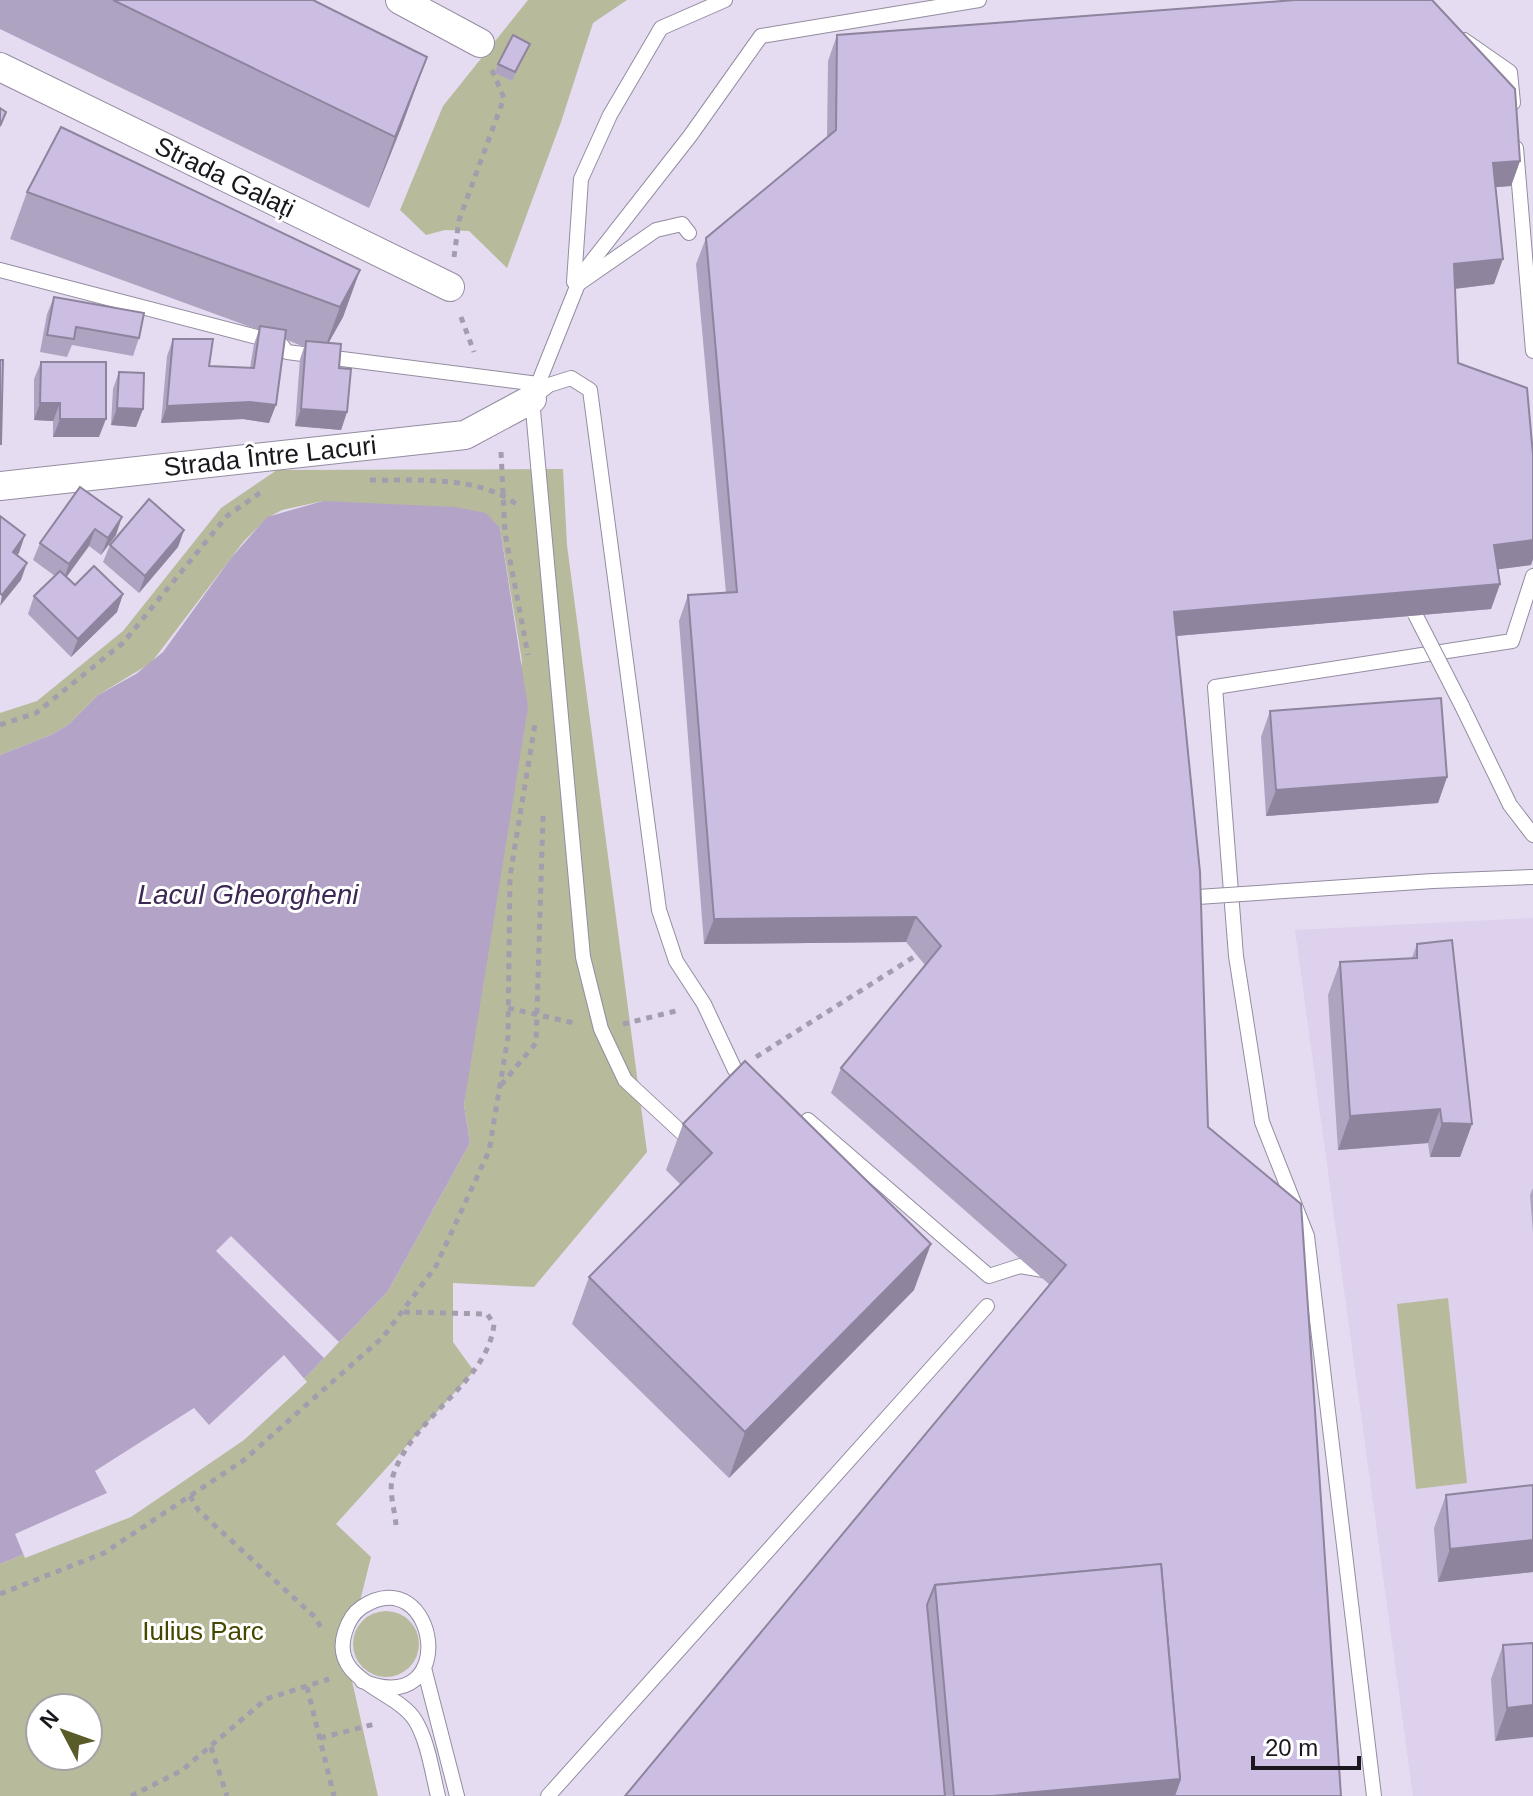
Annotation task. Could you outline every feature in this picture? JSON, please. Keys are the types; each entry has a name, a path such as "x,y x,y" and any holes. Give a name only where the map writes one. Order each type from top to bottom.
{"street":[{"path":"400,0 480,43"},
{"name":"Strada Galați","path":"0,67 450,287"},
{"name":"Strada Între Lacuri","path":"0,486 465,435 535,392"}],"lane":[{"path":"574,287 581,179 610,115 661,28 725,0"},
{"path":"693,1143 625,1080 601,1029 583,957 535,392 574,287 761,36 979,0"},
{"path":"1444,27 1510,72 1514,118"},
{"path":"1515,134 1533,351"},
{"path":"574,287 656,230 682,224 689,233"},
{"path":"0,270 280,343 287,352 483,376 535,392 571,378 590,390 659,910 676,961 704,1004 735,1070"},
{"path":"1374,1796 1307,1236 1262,1122 1236,956 1215,687 1512,641 1533,576"},
{"path":"1415,614 1510,805 1533,835"},
{"path":"1175,899 1533,877"},
{"path":"808,1120 989,1276 1020,1266 1060,1274"},
{"path":"548,1796 987,1306"},
{"path":"362,1681 378,1687 395,1687 411,1680 424,1668 430,1652 430,1635 423,1619 411,1607 395,1600 378,1601 362,1607 349,1620 343,1636 346,1661 362,1681 393,1699 416,1721 438,1796"},
{"path":"424,1668 457,1796"}],"path":[{"path":"480,43 504,98 459,220 450,287 483,376"},
{"path":"437,481 501,493 522,508"},
{"path":"501,493 505,533 529,661"},
{"path":"0,725 36,713 123,643 227,516"},
{"path":"0,1594 104,1553 244,1460 383,1337 436,1266 489,1151 508,1008 510,876 536,719"},
{"path":"500,1086 536,1043 539,1015 538,877 543,815"},
{"path":"735,1070 917,955"},
{"path":"508,1008 601,1029 704,1004"},
{"path":"396,1525 391,1478 415,1431 481,1362 493,1339 494,1324 487,1314 401,1312"},
{"path":"190,1496 199,1511 316,1618 328,1640"},
{"path":"131,1796 181,1771 266,1699 333,1677"},
{"path":"307,1687 334,1796"},
{"path":"320,1738 375,1724"},
{"path":"211,1747 227,1796"}],"shaded area":[{"path":"1533,918 1533,1796 1413,1796 1295,930"}],"green space":[{"path":"528,0 627,0 593,23 561,122 507,268 469,231 445,230 426,235 400,210 443,106"},
{"name":"Iulius Parc","path":"563,469 567,545 647,1152 534,1287 453,1283 453,1342 474,1371 336,1524 371,1557 359,1605 341,1632 378,1796 0,1796 0,1564 60,1539 242,1437 307,1376 388,1291 470,1143 464,1105 522,661 500,528 323,501 282,510 267,518 244,541 151,663 98,695 69,724 53,734 0,755 0,713 37,701 123,631 221,508 277,470"},
{"path":"1448,1298 1467,1483 1416,1489 1397,1304"},
{"path":"386,1611 399,1614 409,1621 416,1631 419,1644 416,1657 409,1667 399,1674 386,1677 373,1674 363,1667 356,1657 353,1644 356,1631 363,1621 373,1614"}],"water":[{"name":"Lacul Gheorgheni","path":"323,501 456,507 486,513 500,528 528,707 464,1105 470,1143 388,1291 307,1376 242,1437 60,1539 0,1564 0,755 53,734 69,724 98,695 136,674 163,652 231,558 267,517"}],"pier":[{"path":"231,1236 339,1342 324,1358 216,1251"},
{"path":"284,1355 307,1382 244,1440 131,1517 25,1558 15,1534 107,1493 95,1471 194,1408 209,1425"}],"building":[{"path":"113,0 313,0 427,57 395,137"},
{"path":"1295,0 1432,0 1515,89 1520,161 1493,163 1503,259 1454,264 1458,363 1527,388 1533,455 1533,540 1494,545 1500,584 1174,612 1200,872 1208,1127 1301,1204 1341,1796 1174,1796 1180,1779 1161,1564 935,1585 927,1605 945,1796 625,1796 1066,1265 841,1068 941,946 916,917 714,919 688,595 737,592 706,238 836,130 837,35"},
{"path":"513,35 530,44 515,72 498,64"},
{"path":"0,108 6,112 0,126"},
{"path":"61,127 360,270 340,307 27,192"},
{"path":"54,297 144,313 139,338 76,327 74,339 47,335"},
{"path":"260,326 286,330 276,405 250,402 167,406 173,339 213,339 209,366 254,368"},
{"path":"306,341 341,344 339,368 351,369 347,412 301,409"},
{"path":"0,360 3,360 1,444 0,444"},
{"path":"41,362 106,362 106,419 60,419 60,403 40,403"},
{"path":"119,372 144,373 143,409 117,408"},
{"path":"80,487 122,517 108,538 95,529 69,564 40,543"},
{"path":"149,499 184,530 145,576 110,545"},
{"path":"0,516 25,535 13,552 27,563 2,595 0,593"},
{"path":"94,566 123,594 78,639 34,596 60,571 75,585"},
{"path":"1441,698 1447,777 1276,790 1270,711"},
{"path":"1452,940 1472,1124 1442,1123 1440,1109 1350,1116 1340,962 1417,958 1417,944"},
{"path":"745,1061 931,1244 745,1432 589,1277 712,1153 683,1124"},
{"path":"1533,1485 1533,1540 1450,1549 1446,1495"},
{"path":"1161,1564 1180,1779 992,1796 954,1796 935,1585"},
{"path":"1533,1643 1533,1705 1507,1708 1503,1645"}]}
